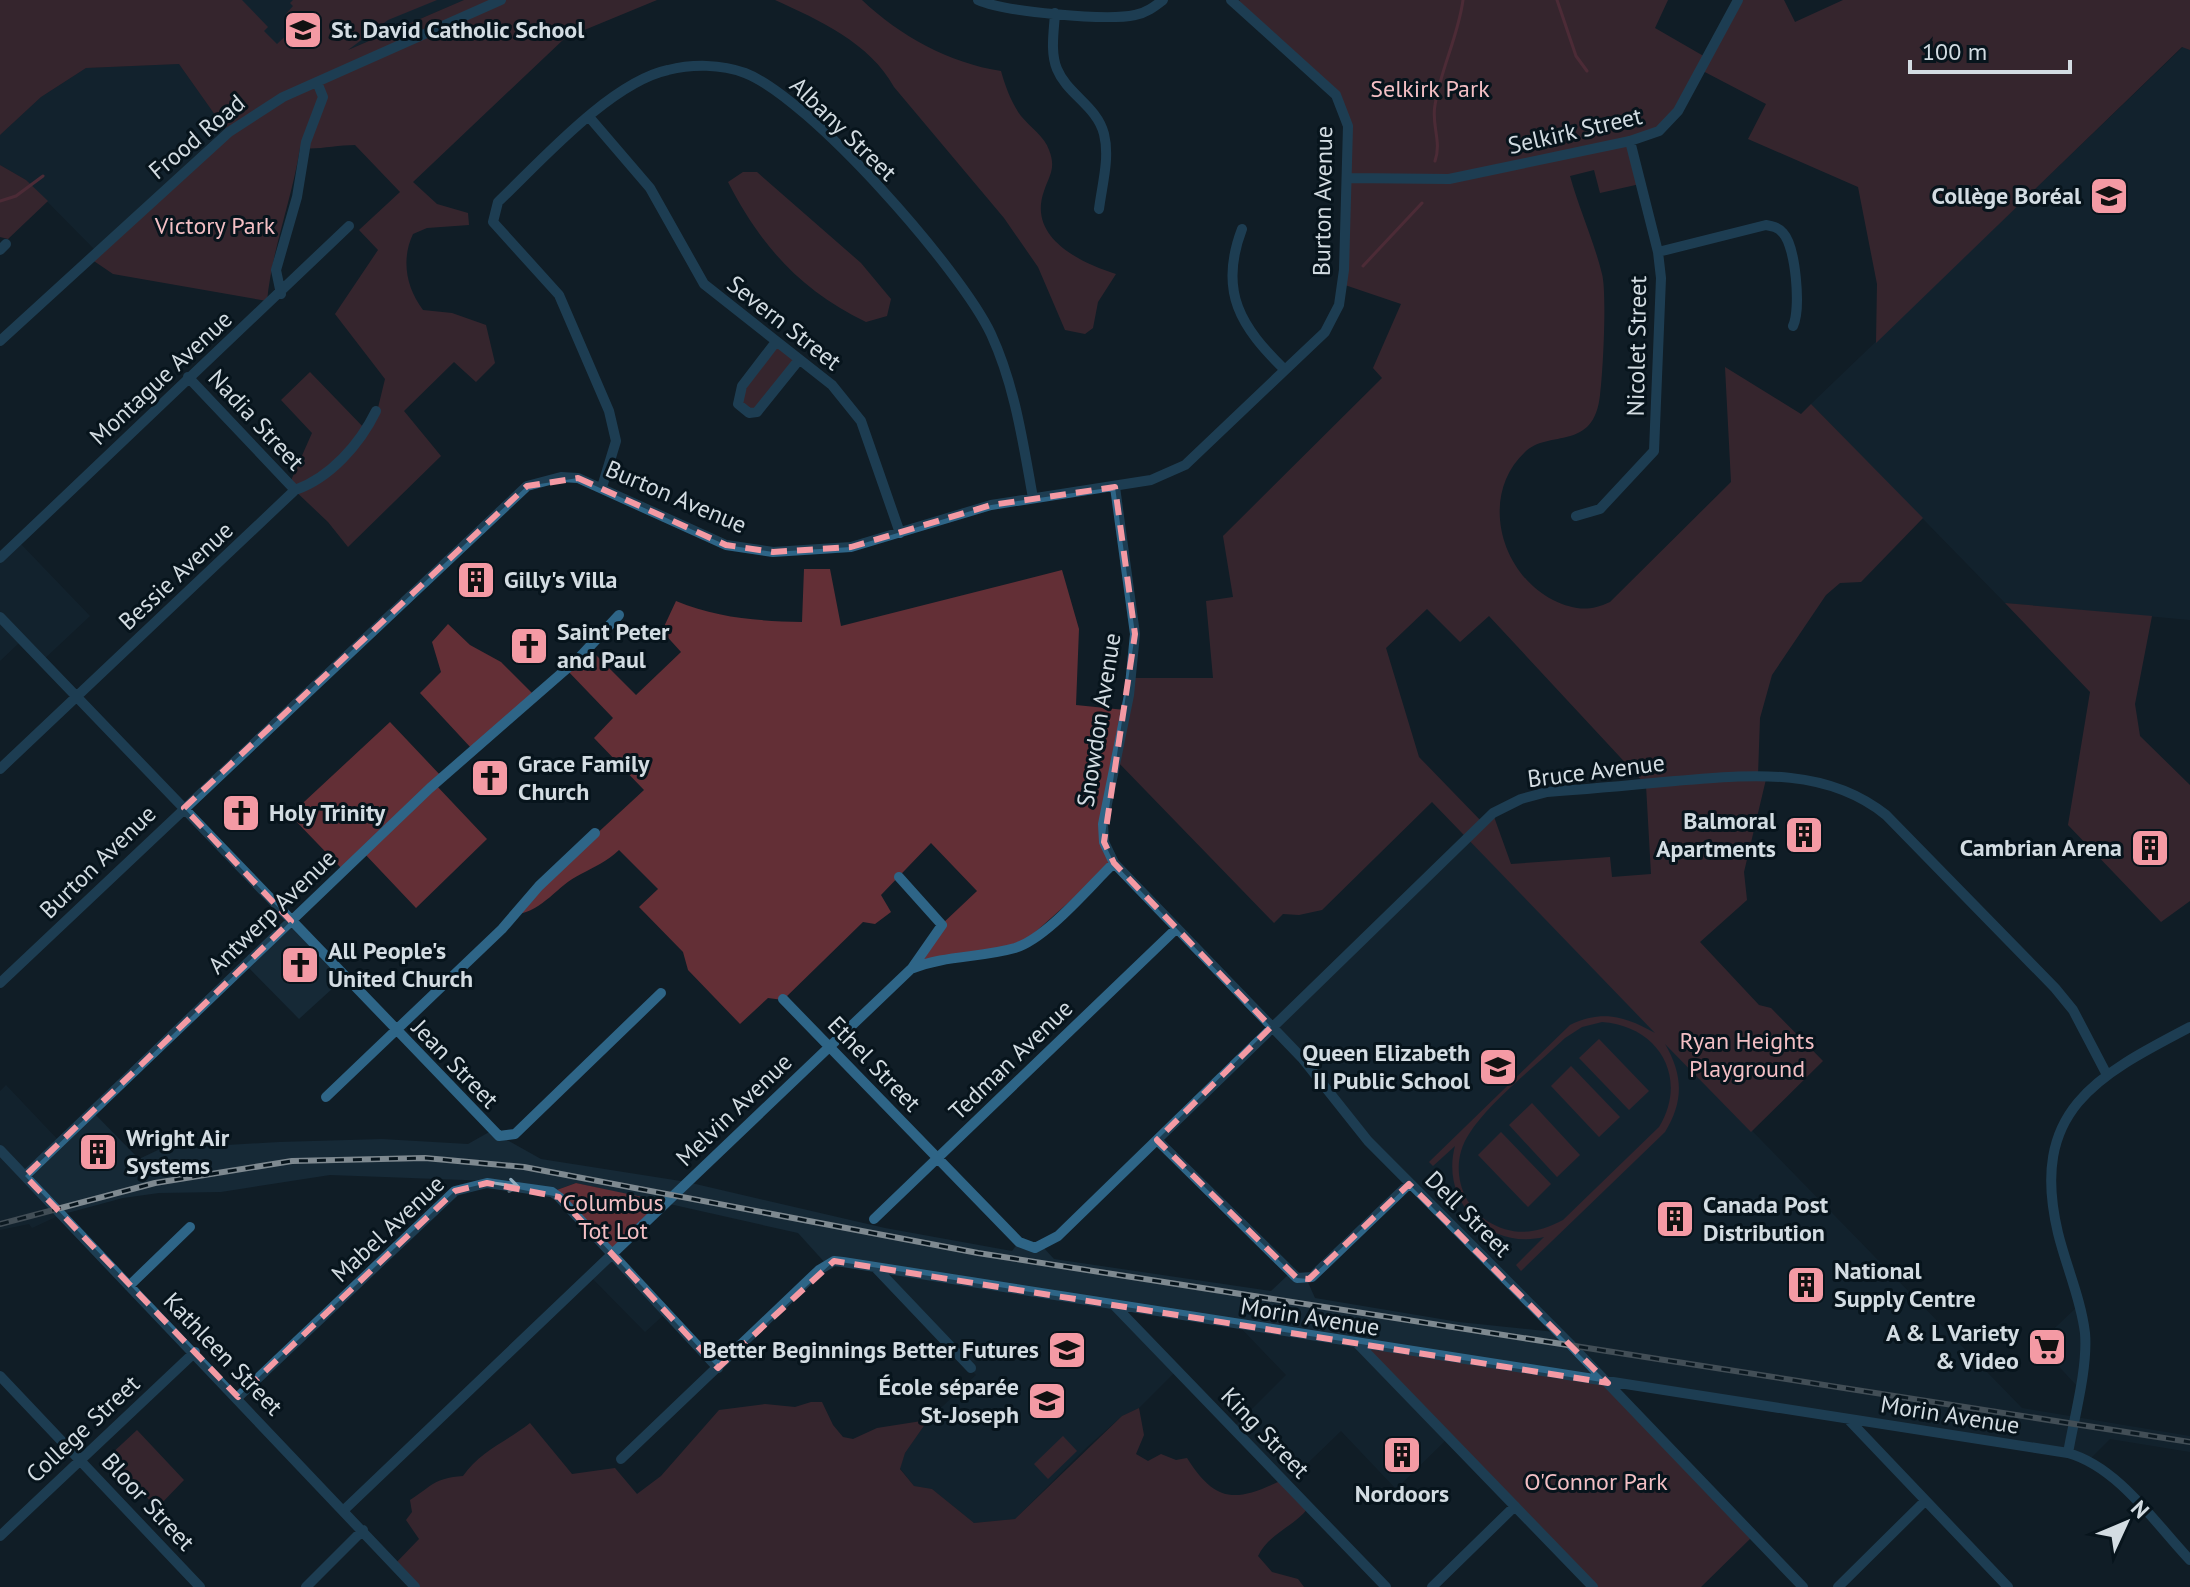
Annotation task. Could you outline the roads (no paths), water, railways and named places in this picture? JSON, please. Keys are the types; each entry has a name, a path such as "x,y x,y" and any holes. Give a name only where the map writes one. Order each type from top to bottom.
{"street":[{"name":"Frood Road","path":"0,341 229,132 265,106 501,0"},
{"path":"978,0 1003,8 1133,16 1163,0"},
{"name":"Burton Avenue","path":"0,983 527,486 561,477 578,478 726,545 749,550 837,549 970,510 1151,480 1185,465 1325,332 1339,305 1344,270 1348,126 1336,95 1231,0"},
{"name":"Selkirk Street","path":"1347,178 1449,179 1630,141 1659,131 1672,119 1738,0"},
{"path":"1055,13 1053,45 1058,72 1095,113 1104,133 1106,160 1099,209"},
{"name":"Albany Street","path":"602,487 616,441 609,411 559,295 493,222 492,216 498,202 590,118 637,81 664,70 694,66 744,73 791,102 919,233 971,299 1003,361 1033,498"},
{"path":"281,294 276,270 297,197 309,133 323,97 317,82"},
{"name":"Severn Street","path":"590,118 650,188 704,284 842,395 861,421 900,533"},
{"name":"Nicolet Street","path":"1576,516 1600,509 1654,451 1661,278 1658,252 1630,141"},
{"path":"1658,252 1766,225 1780,230 1787,238 1798,298 1793,326"},
{"name":"Montague Avenue","path":"0,558 349,226"},
{"path":"1242,229 1235,253 1239,314 1245,326 1285,370"},
{"path":"775,343 739,392 738,404 742,409 757,412 798,361"},
{"name":"Nadia Street","path":"188,377 295,490"},
{"name":"Bessie Avenue","path":"0,769 295,490 309,486 331,469 361,437 376,411"},
{"name":"Snowdon Avenue","path":"1114,863 1104,842 1103,824 1129,695 1135,634 1115,487"},
{"name":"Antwerp Avenue","path":"25,1176 430,788 579,658 619,615"},
{"name":"Jean Street","path":"0,617 492,1131 506,1137 525,1124 661,993"},
{"name":"Bruce Avenue","path":"1043,1247 1482,823 1506,806 1547,792 1777,775 1863,798 1886,815 2066,1001 2106,1073"},
{"path":"326,1097 595,833"},
{"name":"Dell Street","path":"1114,863 1316,1074 1368,1141 1608,1383 1803,1587"},
{"name":"Melvin Avenue","path":"344,1510 911,969 952,957 1024,944 1043,931 1114,863"},
{"path":"899,877 942,925 911,969"},
{"name":"Tedman Avenue","path":"874,1219 1176,929"},
{"name":"Ethel Street","path":"783,999 1019,1242 1035,1248 1043,1247"},
{"path":"2068,1453 2085,1335 2054,1211 2051,1173 2063,1125 2079,1101 2106,1073 2190,1027"},
{"path":"1157,1140 1289,1274 1306,1279 1409,1184"},
{"name":"Kathleen Street","path":"0,1150 238,1397 415,1587"},
{"name":"Mabel Avenue","path":"238,1397 455,1191 487,1183 552,1192 559,1197 718,1368"},
{"path":"129,1286 190,1227"},
{"name":"Morin Avenue","path":"621,1459 827,1264 843,1262 2068,1453 2088,1459 2106,1471 2190,1560"},
{"path":"875,1267 971,1368"},
{"name":"King Street","path":"1115,1306 1386,1587"},
{"path":"1358,1344 1593,1587"},
{"name":"College Street","path":"0,1536 195,1352"},
{"name":"Bloor Street","path":"0,1376 200,1587"},
{"path":"1848,1419 2008,1587"},
{"path":"1838,1587 1925,1501"},
{"path":"1432,1587 1515,1506"},
{"path":"306,1587 363,1530"}],"waterway":[{"path":"1435,161 1435,105 1463,0"},
{"path":"1557,0 1576,56 1587,71"},
{"path":"0,201 16,196 43,176"},
{"path":"1363,266 1422,203"}],"railway":[{"path":"0,1224 155,1183 292,1161 425,1158 524,1167 978,1253 2190,1442"}],"place":[{"name":"St. David Catholic School","path":"303,30"},
{"name":"Collège Boréal","path":"2109,196"},
{"name":"Gilly's Villa","path":"476,580"},
{"name":"Saint Peter and Paul","path":"529,646"},
{"name":"Grace Family Church","path":"490,778"},
{"name":"Holy Trinity","path":"241,813"},
{"name":"Balmoral Apartments","path":"1804,835"},
{"name":"Cambrian Arena","path":"2150,848"},
{"name":"All People's United Church","path":"300,965"},
{"name":"Queen Elizabeth II Public School","path":"1498,1067"},
{"name":"Wright Air Systems","path":"98,1152"},
{"name":"Canada Post Distribution","path":"1675,1219"},
{"name":"National Supply Centre","path":"1806,1285"},
{"name":"A & L Variety & Video","path":"2047,1347"},
{"name":"Better Beginnings Better Futures","path":"1067,1350"},
{"name":"École séparée St-Joseph","path":"1047,1401"},
{"name":"Nordoors","path":"1402,1455"}],"park label":[{"name":"Selkirk Park","path":"1430,89"},
{"name":"Victory Park","path":"215,226"},
{"name":"Ryan Heights Playground","path":"1747,1055"},
{"name":"Columbus Tot Lot","path":"613,1217"},
{"name":"O'Connor Park","path":"1596,1482"}]}
